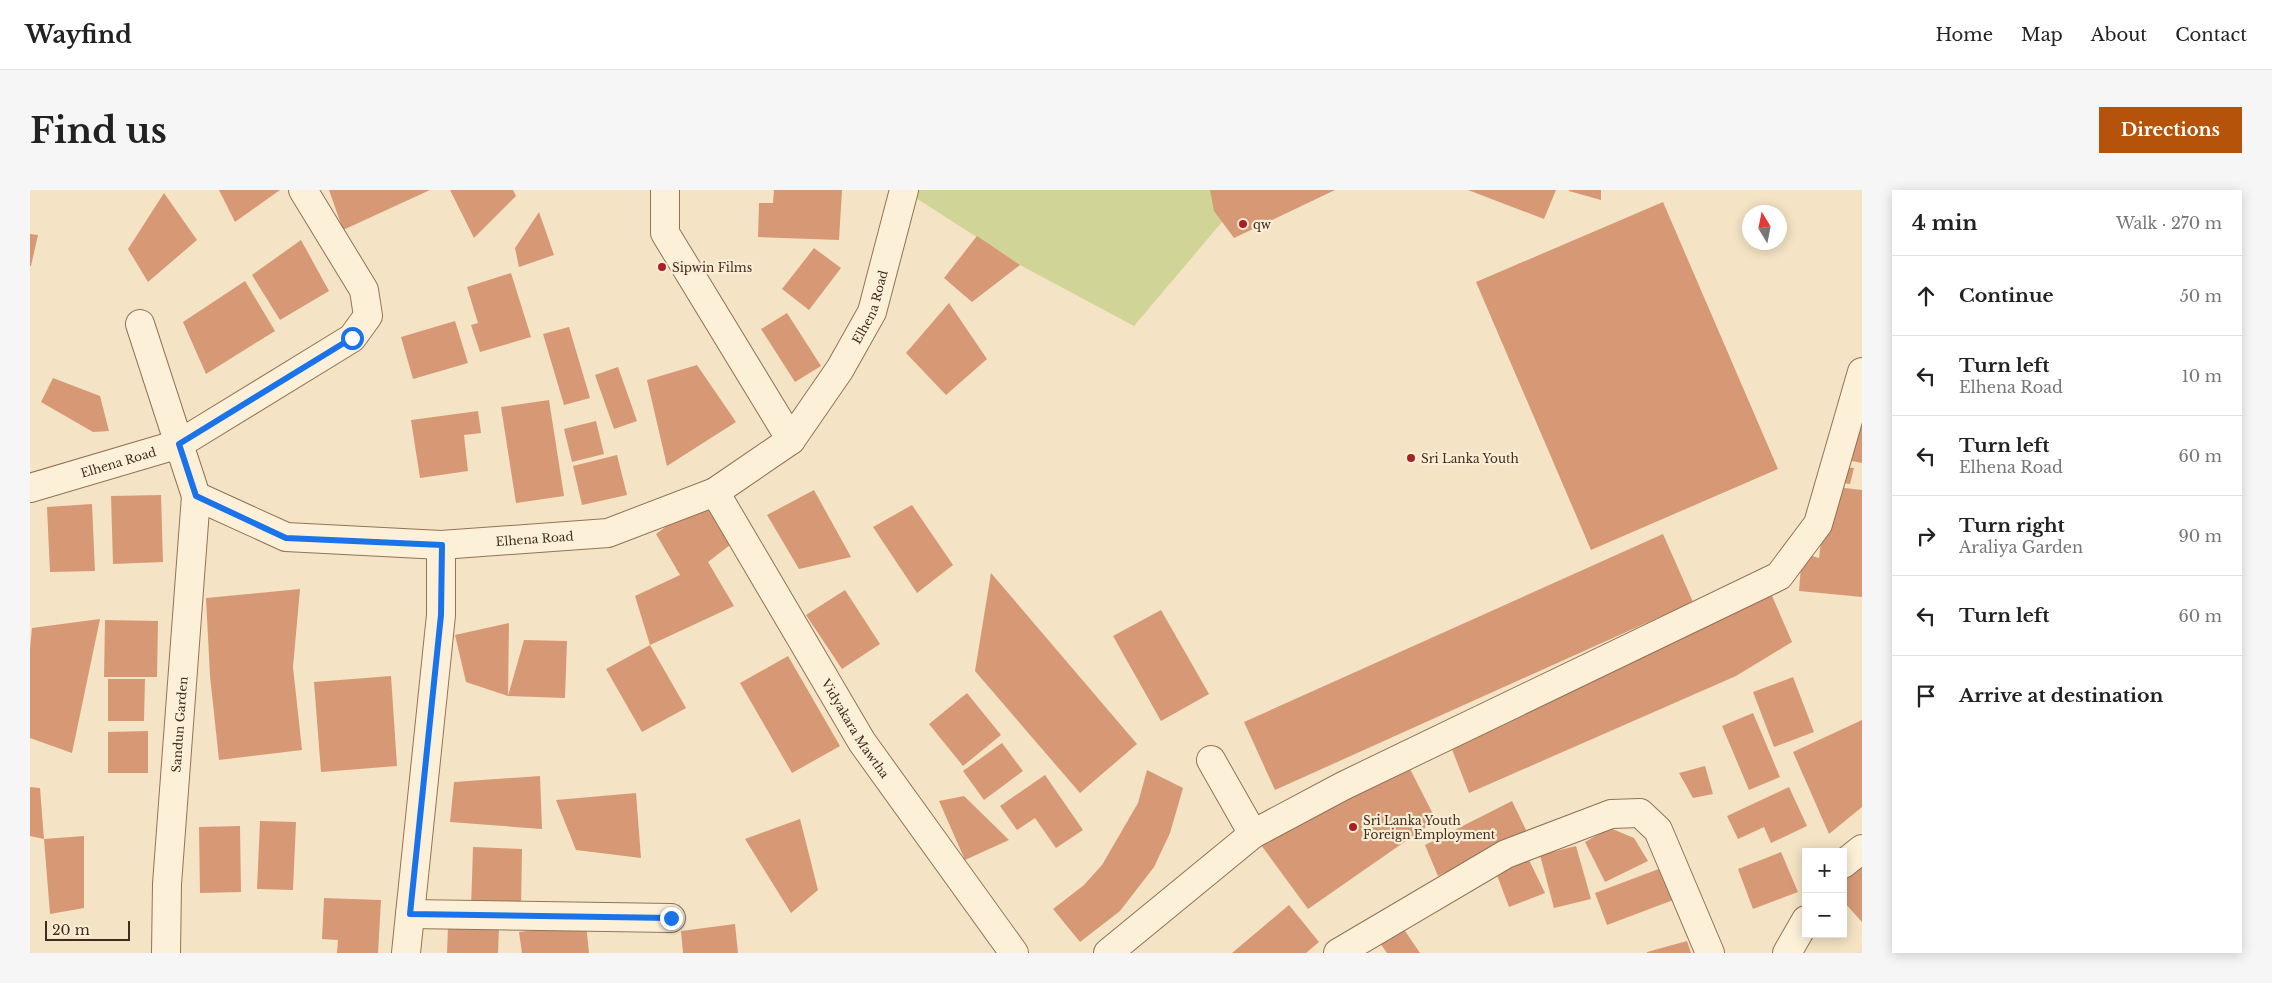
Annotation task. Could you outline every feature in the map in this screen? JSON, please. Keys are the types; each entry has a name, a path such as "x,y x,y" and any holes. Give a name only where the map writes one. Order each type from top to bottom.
{"street":[{"name":"Elhena Road","path":"30,488 179,444 352,338 368,316 364,290 302,190"},
{"path":"664,190 665,233 790,440"},
{"name":"Elhena Road","path":"196,496 286,538 442,545 608,533 715,492 790,440 840,369 872,312 904,190"},
{"path":"140,324 196,496"},
{"path":"1108,953 1254,834 1343,786 1779,576 1818,524 1862,372"},
{"name":"Vidyakara Mawtha","path":"715,492 862,742 1014,953"},
{"name":"Sandun Garden","path":"166,953 166,884 196,496"},
{"path":"406,953 441,615 442,545"},
{"path":"1211,760 1254,834"},
{"path":"1338,953 1506,854 1611,814 1640,813 1658,830 1710,953"},
{"path":"1847,861 1862,849"},
{"path":"410,914 671,918"},
{"path":"1787,953 1802,927"}],"green space":[{"path":"918,190 1249,190 1134,326 1020,265 916,198"}],"building":[{"path":"219,190 280,190 235,222"},
{"path":"329,190 430,190 343,230"},
{"path":"450,190 513,190 516,196 474,238"},
{"path":"774,190 842,190 839,240 758,237 759,203 773,203"},
{"name":"qw","path":"1210,190 1335,190 1234,238 1214,211"},
{"path":"1468,190 1556,190 1544,219"},
{"path":"1601,190 1601,200 1569,191"},
{"path":"164,193 197,240 148,282 128,249"},
{"path":"1663,202 1778,469 1591,550 1476,282"},
{"path":"539,212 554,255 519,267 515,248"},
{"path":"30,234 38,235 31,266 30,266"},
{"path":"977,236 1020,265 972,302 944,278"},
{"path":"301,240 329,291 280,320 252,275"},
{"path":"814,248 841,268 809,310 782,289"},
{"path":"511,273 531,337 480,352 471,325 478,323 467,287"},
{"path":"245,281 275,331 206,374 183,322"},
{"path":"949,303 987,359 946,395 906,353"},
{"path":"787,313 821,366 795,382 761,329"},
{"path":"455,321 468,363 413,379 401,337"},
{"path":"569,327 590,398 564,405 543,334"},
{"path":"697,365 736,422 667,466 647,380"},
{"path":"618,367 637,421 614,429 595,375"},
{"path":"53,378 100,396 109,431 93,432 41,402"},
{"path":"1862,397 1862,463 1842,459"},
{"path":"549,400 564,496 516,503 501,407"},
{"path":"478,411 481,433 464,435 468,471 420,478 411,420"},
{"path":"596,421 604,454 572,462 564,429"},
{"path":"617,455 627,495 582,505 573,466"},
{"path":"1831,466 1854,468 1850,484 1827,481"},
{"path":"1828,486 1862,490 1862,597 1799,591 1802,553 1819,558"},
{"path":"814,490 851,557 799,569 767,515"},
{"path":"161,495 163,562 113,564 111,496"},
{"path":"702,500 730,545 708,562 734,606 650,645 635,596 680,575 656,534"},
{"path":"92,504 95,571 50,572 47,507"},
{"path":"912,505 953,565 917,593 873,527"},
{"path":"1663,534 1693,602 1275,790 1244,722"},
{"path":"991,573 1137,744 1080,793 975,671"},
{"path":"300,589 293,667 302,750 219,760 210,676 206,598"},
{"path":"1769,589 1792,642 1736,676 1469,793 1448,739"},
{"path":"845,590 880,644 842,669 806,615"},
{"path":"1161,610 1209,694 1161,721 1113,636"},
{"path":"100,619 72,753 30,738 30,648 32,628"},
{"path":"105,620 158,621 157,677 104,677"},
{"path":"509,623 508,696 466,682 455,635"},
{"path":"524,640 567,641 565,698 508,696"},
{"path":"650,645 686,708 642,732 606,669"},
{"path":"788,656 840,746 792,773 740,683"},
{"path":"391,676 397,766 321,772 314,682"},
{"path":"1793,677 1814,732 1774,747 1753,692"},
{"path":"108,679 145,679 144,721 108,721"},
{"path":"967,693 1001,735 963,766 929,724"},
{"path":"1753,713 1780,777 1749,790 1722,726"},
{"path":"1862,720 1862,807 1829,834 1793,752"},
{"path":"148,731 148,773 108,773 108,732"},
{"path":"1002,743 1023,771 984,800 963,771"},
{"path":"1406,761 1436,820 1308,909 1253,834"},
{"path":"1705,766 1713,794 1693,798 1679,773"},
{"path":"1147,770 1183,788 1170,833 1154,867 1120,911 1080,942 1053,909 1084,885 1102,865 1138,803"},
{"path":"1045,775 1083,830 1056,848 1035,818 1017,830 1000,806"},
{"path":"540,776 542,829 450,822 454,782"},
{"path":"30,787 40,788 44,839 30,836"},
{"path":"1789,787 1807,826 1771,843 1764,827 1738,839 1727,816"},
{"path":"636,793 641,858 576,850 556,800"},
{"path":"964,796 1009,840 965,860 939,801"},
{"path":"1512,801 1527,832 1438,876 1425,845"},
{"path":"800,819 818,890 791,913 745,839"},
{"path":"260,821 296,822 293,890 257,889"},
{"path":"240,826 241,892 200,893 199,827"},
{"path":"1610,828 1634,838 1648,861 1605,882 1585,842"},
{"path":"84,836 84,908 50,914 44,839"},
{"path":"1576,846 1591,899 1554,908 1540,855"},
{"path":"473,847 522,849 521,909 471,909"},
{"path":"1781,852 1798,892 1753,909 1738,869"},
{"path":"1528,858 1545,893 1509,907 1495,870"},
{"path":"1862,862 1862,922 1847,905 1847,875"},
{"path":"1664,867 1676,899 1607,925 1595,893"},
{"path":"324,898 381,900 378,953 337,953 338,940 322,939"},
{"path":"1289,905 1319,942 1306,953 1232,953"},
{"path":"586,924 589,953 522,953 519,932"},
{"path":"735,924 738,953 683,953 681,931"},
{"path":"1401,925 1420,953 1387,953 1378,940"},
{"path":"448,927 499,928 498,953 447,953"},
{"path":"1687,941 1691,953 1647,953 1647,952"}],"place":[{"name":"qw","path":"1243,224"},
{"name":"Sipwin Films","path":"662,267"},
{"name":"Sri Lanka Youth","path":"1411,458"},
{"name":"Sri Lanka Youth Foreign Employment","path":"1353,827"}],"route":[{"path":"352,338 179,444 196,496 286,538 442,545 441,615 410,914 671,918"}]}
